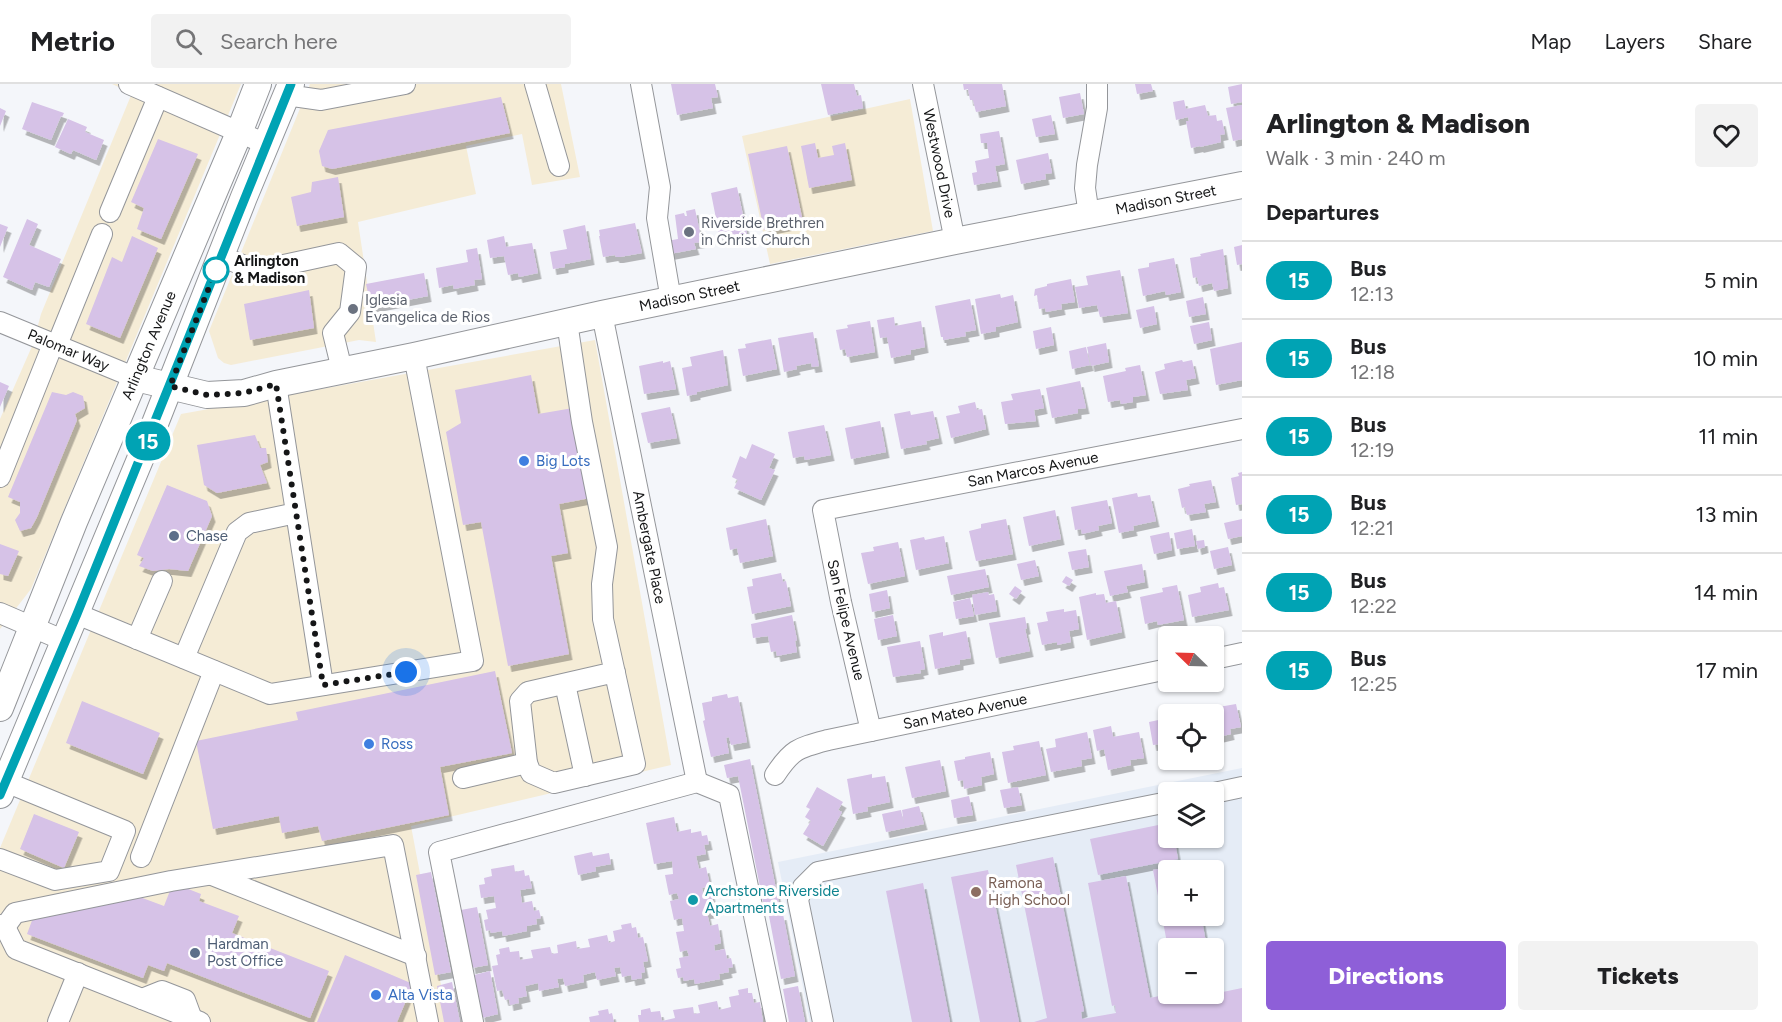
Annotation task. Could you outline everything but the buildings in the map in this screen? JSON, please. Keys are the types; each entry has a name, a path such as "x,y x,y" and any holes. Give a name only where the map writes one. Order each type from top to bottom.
{"main road":[{"name":"Arlington Avenue","path":"0,708 74,522 258,84"},
{"path":"3,789 66,641 289,90"},
{"name":"Madison Street","path":"136,378 207,395 244,393 276,384 602,314 955,241 1242,185"}],"street":[{"path":"129,84 266,144"},
{"path":"289,90 321,100 405,84"},
{"path":"535,84 559,166"},
{"path":"641,84 660,187 657,218 671,300"},
{"name":"Westwood Drive","path":"923,84 955,241"},
{"path":"1089,215 1085,188 1097,84"},
{"path":"110,212 158,97"},
{"path":"0,477 102,234"},
{"path":"221,256 256,271 339,254 356,267 350,312 333,333 342,370"},
{"name":"Ambergate Place","path":"602,314 697,782"},
{"name":"Palomar Way","path":"0,322 136,378"},
{"path":"567,322 582,422 607,548 602,584 603,619 615,672 635,764 554,783 531,773 527,763 520,701 528,692 615,672"},
{"path":"77,614 270,694 473,661 414,356"},
{"path":"276,384 323,685"},
{"name":"San Marcos Avenue","path":"823,510 1242,429"},
{"name":"San Felipe Avenue","path":"823,510 841,602 871,731"},
{"path":"184,658 237,532 249,523 296,513"},
{"path":"137,639 162,581"},
{"path":"0,613 66,641"},
{"path":"1224,657 1242,653"},
{"path":"141,857 214,671"},
{"name":"San Mateo Avenue","path":"774,775 786,758 800,747 1158,671"},
{"path":"565,684 585,776"},
{"path":"463,778 527,763"},
{"path":"473,1022 439,852 697,782 729,795 776,1022"},
{"path":"1224,791 1242,787"},
{"path":"0,859 55,880 109,871 125,831 3,789"},
{"path":"823,1022 798,900 803,887 818,872 1158,804"},
{"path":"196,1020 16,949 3,926 15,913 171,881 393,845 428,1022"},
{"path":"212,875 416,956"},
{"path":"58,1022 78,973"}],"shaded area":[{"path":"112,84 241,84 31,589 0,629 0,419 33,344 41,314 132,93"},
{"path":"310,84 561,84 580,177 532,185 522,134 466,146 476,194 358,222 376,342 359,340 231,365 224,363 218,358 209,331"},
{"path":"910,99 933,231 770,264 742,136"},
{"path":"595,340 671,765 411,826 448,1022 0,1022 0,848 181,414"},
{"name":"Ramona High School","path":"1242,768 1242,1022 810,1022 778,862 1158,785 1158,848 1224,848 1224,782 1173,782"}],"bus line":[{"name":"15","path":"0,795 77,614 291,84"}],"place":[{"name":"Riverside Brethren in Christ Church","path":"689,232"},
{"name":"Arlington & Madison","path":"216,270"},
{"name":"Iglesia Evangelica de Rios","path":"353,309"},
{"name":"Big Lots","path":"524,461"},
{"name":"Chase","path":"174,536"},
{"name":"Ross","path":"369,744"},
{"name":"Ramona High School","path":"976,892"},
{"name":"Archstone Riverside Apartments","path":"693,900"},
{"name":"Hardman Post Office","path":"195,953"},
{"name":"Alta Vista","path":"376,995"}],"route":[{"path":"216,270 170,386 207,395 244,393 276,384 323,685 406,672"}]}
